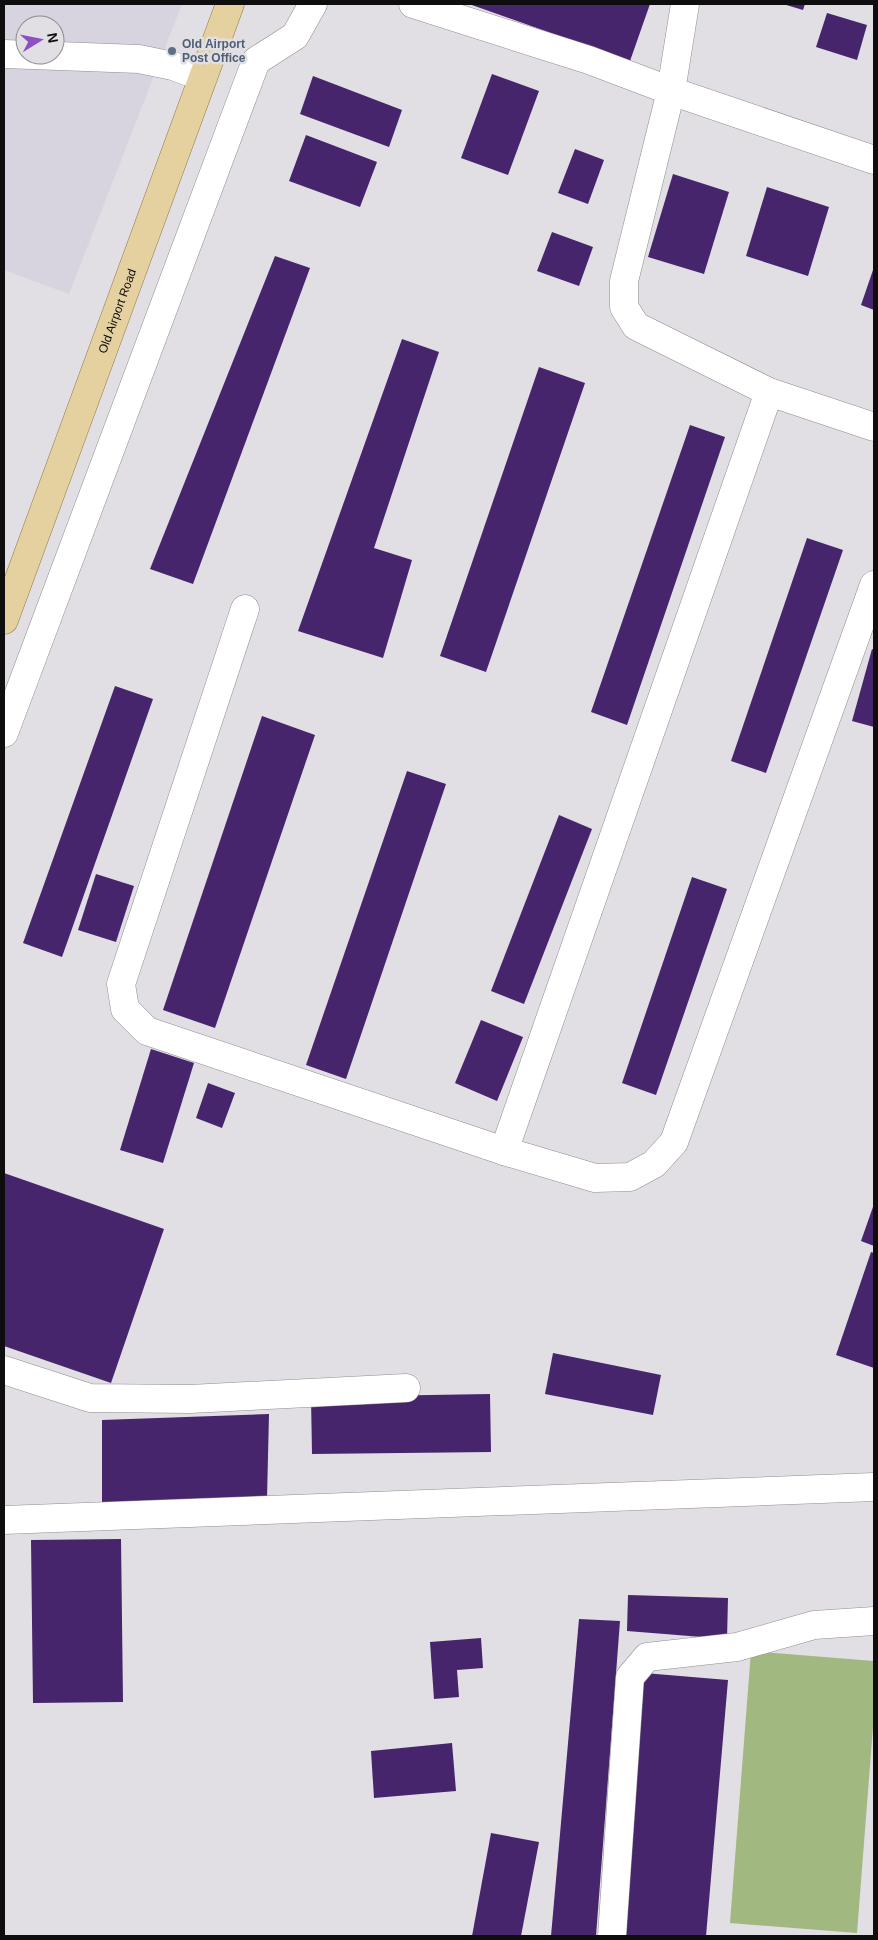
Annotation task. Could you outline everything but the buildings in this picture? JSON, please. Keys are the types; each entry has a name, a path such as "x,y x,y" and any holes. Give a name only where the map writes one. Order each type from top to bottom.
{"main road":[{"name":"Old Airport Road","path":"4,620 230,4"}],"street":[{"path":"4,733 256,61 295,36 313,4"},
{"path":"413,4 589,60 671,91 874,160"},
{"path":"685,4 671,91 624,281 624,307 636,326 769,392 874,427"},
{"path":"4,54 139,59 173,66 203,77"},
{"path":"504,1151 769,392"},
{"path":"245,609 121,984 124,1009 147,1030 504,1151 595,1178 630,1177 654,1164 674,1142 874,585"},
{"path":"4,1370 90,1398 190,1399 406,1388"},
{"path":"4,1520 874,1487"},
{"path":"612,1936 630,1677 647,1657 737,1646 814,1625 874,1621"}],"shaded area":[{"path":"4,4 182,4 69,294 4,270"}],"green space":[{"path":"751,1651 874,1661 874,1714 857,1933 730,1923"}],"place":[{"name":"Old Airport Post Office","path":"172,51"}]}
